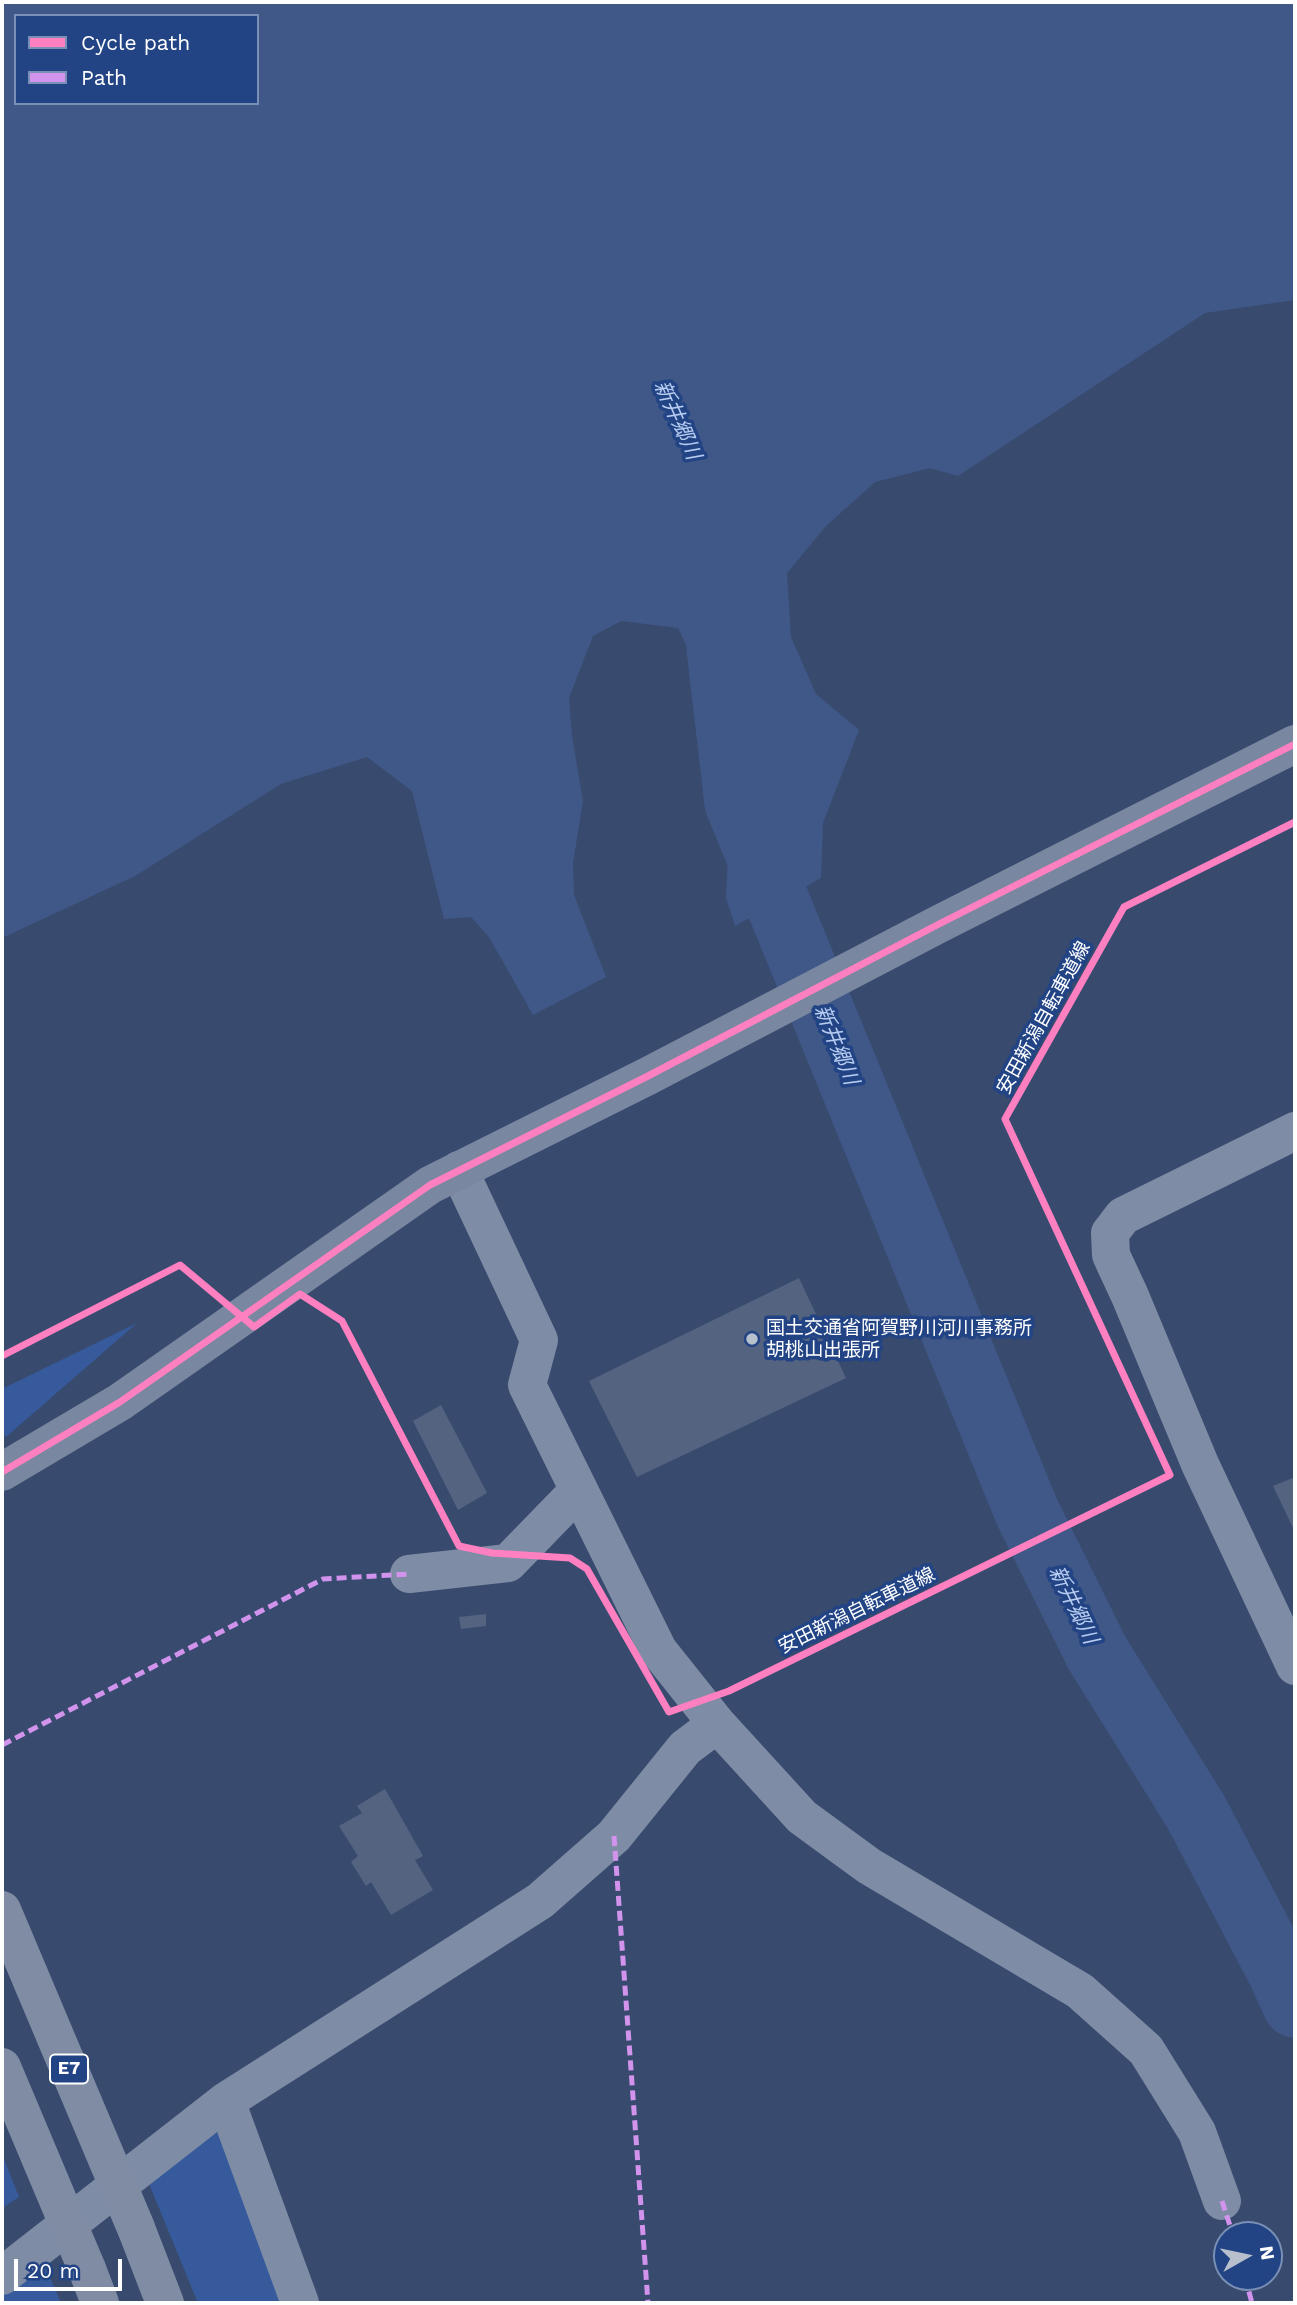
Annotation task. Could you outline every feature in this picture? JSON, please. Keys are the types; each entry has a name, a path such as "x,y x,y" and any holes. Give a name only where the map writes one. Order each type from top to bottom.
{"highway":[{"name":"E7","path":"2,1910 165,2303"},
{"path":"2,2067 94,2286"}],"street":[{"path":"2,1472 120,1402 430,1185 649,1076 939,924 1295,744"},
{"path":"1295,1131 1123,1216 1110,1233 1111,1255 1200,1464 1295,1666"},
{"path":"458,1171 539,1340 527,1385 657,1650 717,1724 802,1817 869,1866 1080,1991 1146,2050 1197,2132 1222,2202"},
{"path":"409,1574 508,1563 579,1490"},
{"path":"2,2276 226,2101 540,1901 614,1836 685,1748 717,1724"},
{"path":"226,2101 300,2303"}],"shaded area":[{"path":"137,1323 6,1437 2,1431 2,1389"},
{"path":"203,2128 233,2138 296,2303 198,2303 145,2174"},
{"path":"2,2154 19,2197 2,2208"},
{"path":"42,2259 61,2303 2,2303 2,2289"}],"water":[{"path":"2,2 1295,2 1295,300 1205,313 958,476 930,468 875,482 825,527 787,573 791,637 816,694 859,730 823,823 821,878 735,926 726,898 728,858 745,768 678,628 621,621 593,636 569,698 572,736 583,801 573,863 574,895 606,977 533,1015 489,937 471,917 444,919 412,791 367,757 281,784 135,876 2,938"}],"building":[{"path":"799,1278 846,1378 637,1477 589,1381"},
{"path":"441,1405 487,1493 458,1510 413,1421"},
{"path":"1295,1477 1295,1532 1273,1486"},
{"path":"486,1614 486,1626 461,1629 459,1617"},
{"path":"385,1789 423,1856 415,1860 433,1890 391,1915 371,1882 366,1886 351,1862 358,1856 339,1826 362,1813 357,1806"}],"waterway":[{"name":"新井郷川","path":"719,649 737,803 1027,1512 1097,1653 1196,1812 1295,2005"}],"marked path":[{"path":"2,1745 323,1579 409,1574"},
{"path":"614,1836 648,2303"},
{"path":"1222,2201 1228,2221"},
{"path":"1249,2291 1252,2303"}],"cycle path":[{"path":"2,1472 120,1402 430,1185 1295,744"},
{"name":"安田新潟自転車道線","path":"2,1356 180,1265 254,1327 300,1294 342,1321 459,1546 492,1553 570,1558 587,1569 669,1712 729,1691 1170,1475 1005,1119 1124,907 1295,822"}],"place":[{"name":"国土交通省阿賀野川河川事務所 胡桃山出張所","path":"752,1339"}]}
